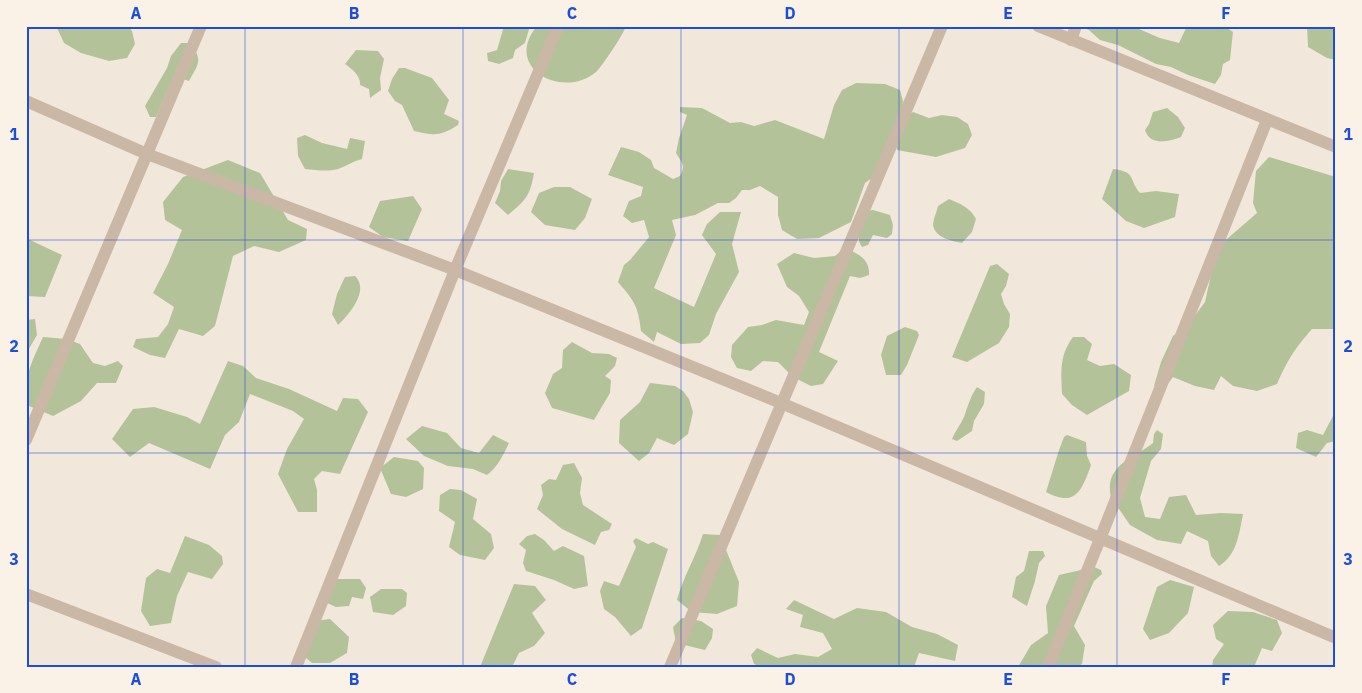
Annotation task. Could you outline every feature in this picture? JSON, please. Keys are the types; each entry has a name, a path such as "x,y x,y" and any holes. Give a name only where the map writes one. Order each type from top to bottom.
{"street":[{"path":"26,440 200,26"},
{"path":"296,667 455,270 558,26"},
{"path":"670,667 942,26"},
{"path":"1038,26 1336,147"},
{"path":"1071,40 1076,26"},
{"path":"26,101 147,154 455,270 781,403 1336,638"},
{"path":"1048,667 1267,120"},
{"path":"26,594 216,667"}],"green space":[{"path":"56,26 128,26 132,31 135,44 127,58 109,61 81,53 64,43"},
{"path":"504,26 530,26 525,43 515,50 513,58 499,64 488,61 487,53 497,50"},
{"path":"537,26 626,26 596,72 583,80 568,83 554,81 541,75 532,66 527,55 528,41"},
{"path":"1079,26 1132,26 1160,38 1179,43 1187,26 1224,26 1233,32 1230,60 1223,64 1221,75 1215,84 1171,67 1156,64 1118,45 1100,40 1089,30"},
{"path":"1307,26 1336,26 1336,60 1327,58 1308,47"},
{"path":"181,43 190,43 197,54 197,66 189,81 174,76 156,117 150,117 145,106 167,68 171,56"},
{"path":"356,50 378,51 384,59 380,78 381,90 370,98 369,89 360,85 358,76 345,64"},
{"path":"399,68 405,68 432,78 449,100 444,114 459,121 458,125 437,134 414,131 402,105 395,101 388,91 392,79"},
{"path":"856,83 885,84 900,90 903,101 886,168 865,183 851,222 819,238 797,239 782,230 778,215 778,197 760,186 750,190 742,190 729,203 718,203 695,215 672,220 676,235 654,288 694,307 716,254 702,235 707,224 720,212 741,212 732,244 739,272 716,314 709,335 700,343 681,344 657,332 654,342 641,331 634,304 618,282 624,265 649,237 644,220 632,223 623,216 629,201 641,196 643,187 608,175 621,147 639,152 651,160 654,168 673,179 680,176 683,167 676,153 687,115 680,112 680,107 702,108 730,123 741,122 754,126 775,120 824,139 834,105 842,90"},
{"path":"1167,108 1178,117 1185,128 1181,137 1165,141 1155,141 1147,135 1145,130 1153,112"},
{"path":"913,112 929,118 942,115 957,117 968,124 972,135 965,148 936,157 897,150 896,133 900,123"},
{"path":"305,135 322,143 347,149 350,138 365,141 362,159 334,170 305,169 298,156 297,138"},
{"path":"1269,157 1336,177 1336,329 1312,329 1292,355 1277,384 1257,391 1233,386 1221,376 1214,390 1195,386 1173,377 1164,389 1154,386 1161,362 1173,336 1190,322 1205,302 1220,245 1257,213 1253,203 1256,171"},
{"path":"228,160 260,173 288,220 307,229 306,240 279,252 254,246 233,256 215,326 203,336 179,329 165,358 150,355 133,347 136,339 158,337 168,324 174,307 153,293 182,230 165,220 163,202 183,177"},
{"path":"508,169 534,173 531,187 526,197 508,215 495,203 500,191 501,181"},
{"path":"1113,169 1129,174 1140,193 1156,191 1179,194 1175,217 1144,228 1126,221 1102,199"},
{"path":"554,187 570,187 592,199 585,218 575,230 545,225 531,212 539,193"},
{"path":"413,196 422,209 408,241 383,237 369,227 380,201"},
{"path":"949,199 968,209 976,219 972,232 962,243 940,236 934,229 933,225 938,206"},
{"path":"873,210 890,215 893,225 892,234 887,238 873,235 868,245 862,247 858,233 859,229 867,211"},
{"path":"26,240 30,240 62,255 45,297 26,296"},
{"path":"844,248 862,257 869,269 869,275 860,278 850,276 819,352 838,361 823,384 811,386 793,377 778,362 763,361 751,371 737,368 731,357 732,345 748,327 776,320 804,325 809,312 799,296 787,287 777,264 794,253 814,258 835,256"},
{"path":"997,264 1009,274 1006,286 1001,294 1010,314 1009,327 999,343 967,362 952,357 990,266"},
{"path":"355,276 359,282 359,295 352,309 338,325 332,314 337,294 345,277"},
{"path":"35,319 37,335 26,354 26,320"},
{"path":"905,327 917,331 919,335 901,375 886,375 881,355 887,336"},
{"path":"43,337 66,339 80,344 93,363 105,366 118,361 123,366 116,383 97,383 81,401 53,416 29,406 26,388 27,380"},
{"path":"1073,337 1084,337 1092,344 1087,360 1100,366 1114,364 1131,375 1129,391 1087,415 1072,405 1062,394 1061,371 1063,358 1068,344"},
{"path":"572,342 592,353 609,354 617,358 615,366 605,376 611,380 610,393 594,420 552,408 545,393 553,374 562,368 563,350"},
{"path":"228,361 243,366 256,378 289,389 337,411 343,398 358,399 368,412 340,474 322,471 314,479 317,490 317,512 298,512 278,474 287,449 304,419 293,411 250,394 239,422 225,435 210,469 149,443 130,457 112,439 133,409 154,407 187,417 200,424"},
{"path":"650,383 675,386 683,391 689,399 693,412 688,434 674,445 657,438 649,453 639,461 619,443 620,420 640,402"},
{"path":"977,387 985,392 984,404 974,421 972,431 957,441 952,439 963,420"},
{"path":"1334,414 1336,414 1336,441 1327,443 1316,457 1296,448 1298,433 1307,430 1323,435"},
{"path":"422,426 447,433 461,448 479,453 493,435 509,443 497,465 487,475 473,469 448,466 424,456 406,439"},
{"path":"1157,430 1163,434 1161,449 1151,461 1140,498 1145,517 1160,519 1169,497 1186,495 1196,515 1243,514 1233,550 1230,556 1219,566 1211,556 1208,541 1187,531 1181,544 1157,540 1130,525 1111,499 1110,483 1114,472 1123,462 1153,443 1154,434"},
{"path":"1067,435 1086,442 1087,456 1091,465 1081,489 1071,497 1064,498 1046,492 1059,450 1064,437"},
{"path":"394,457 418,461 424,468 423,489 406,497 391,494 380,468"},
{"path":"574,463 582,478 580,493 583,505 612,524 609,530 601,532 595,545 562,529 537,509 543,495 541,485 549,479 556,480 563,465"},
{"path":"450,489 461,490 477,499 473,519 491,534 494,548 485,560 460,555 449,547 455,522 439,511 440,495"},
{"path":"535,534 544,540 554,551 563,546 584,556 588,586 574,589 526,571 523,563 526,550 519,544 527,536"},
{"path":"703,534 720,535 739,582 737,606 717,614 692,612 677,600"},
{"path":"185,536 209,545 222,556 223,564 212,579 188,572 177,596 171,623 150,626 141,611 146,578 157,569 170,573"},
{"path":"636,538 648,544 653,542 668,549 642,628 631,636 615,617 604,609 600,591 604,581 619,586 636,547 633,541"},
{"path":"1029,551 1043,551 1045,556 1039,563 1027,606 1012,597 1016,577 1024,571"},
{"path":"1094,567 1101,570 1102,574 1094,581 1074,626 1085,645 1082,664 1077,667 1018,667 1031,645 1048,633 1046,606 1059,575"},
{"path":"328,579 360,579 366,588 363,599 352,597 349,606 336,607 327,603"},
{"path":"1170,580 1194,587 1188,613 1169,633 1150,640 1143,629 1157,587"},
{"path":"514,584 535,586 546,600 532,613 545,633 534,646 519,653 512,667 480,667"},
{"path":"381,589 402,589 407,593 406,606 393,615 373,612 370,597"},
{"path":"794,600 834,619 857,608 886,612 912,627 937,634 958,645 955,661 919,653 914,667 761,667 754,664 751,655 757,648 778,658 795,654 818,657 832,649 823,633 800,627 803,615 786,609"},
{"path":"1228,611 1253,612 1277,620 1282,633 1272,651 1262,648 1254,667 1212,667 1213,660 1224,644 1216,639 1213,625"},
{"path":"682,618 701,621 713,629 712,638 705,650 676,643 673,627"},
{"path":"330,619 349,637 347,653 330,663 312,663 299,652 314,621"}]}
